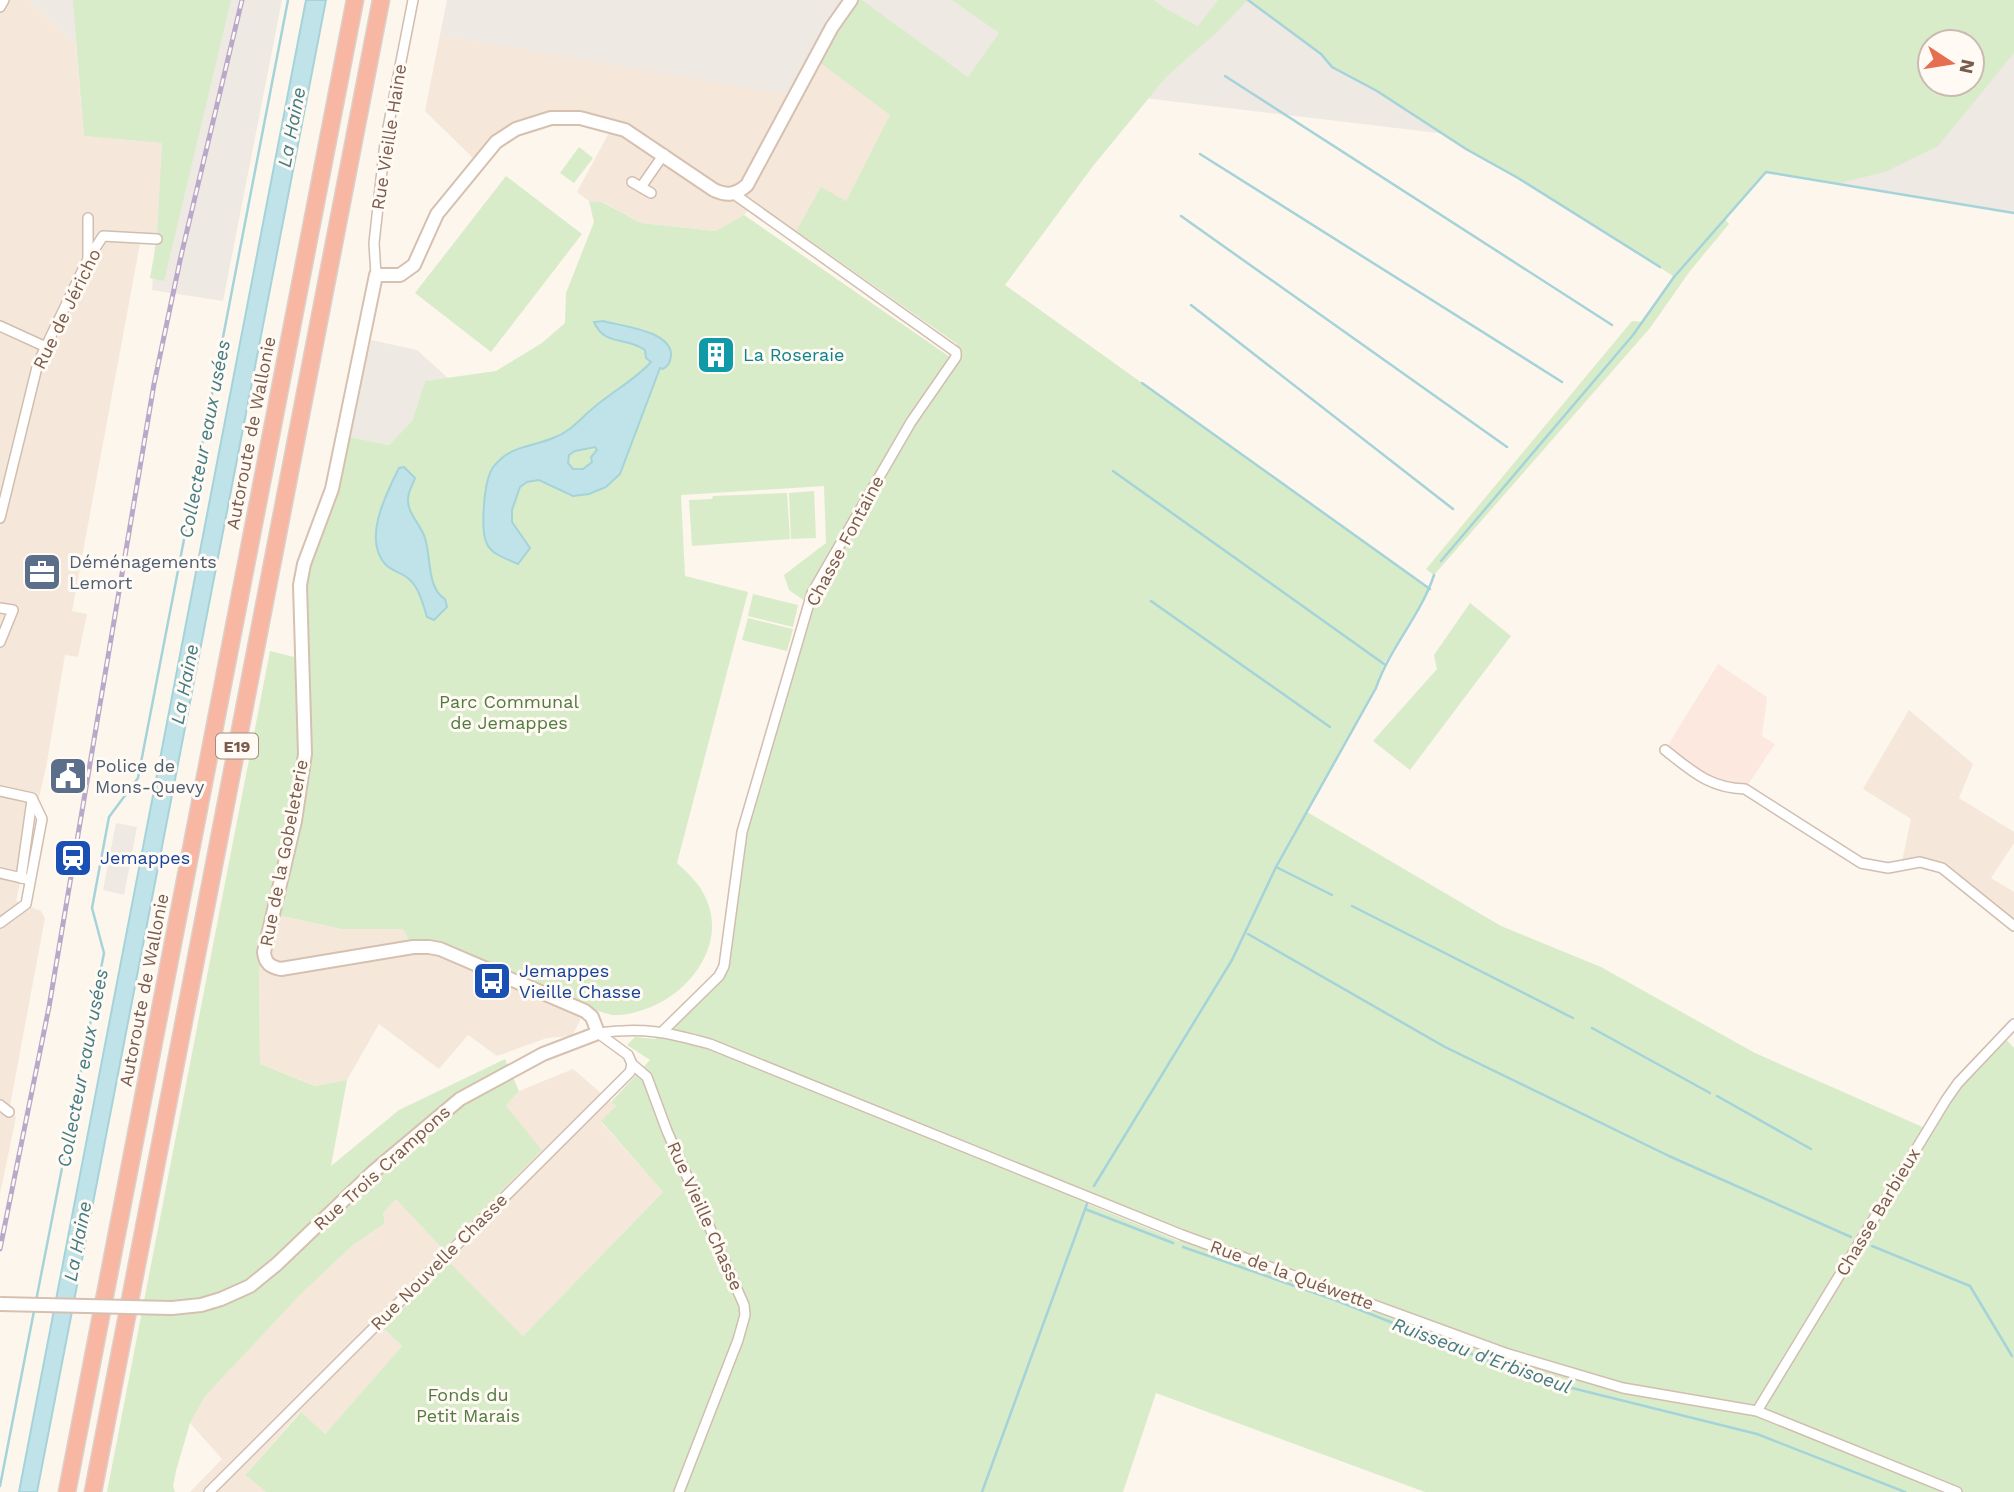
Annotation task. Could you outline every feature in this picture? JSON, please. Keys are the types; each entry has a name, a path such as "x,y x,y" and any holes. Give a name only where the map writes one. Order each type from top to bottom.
{"highway":[{"name":"Autoroute de Wallonie","path":"67,1492 355,0"},
{"name":"E19","path":"93,1492 381,0"}],"street":[{"path":"0,7 4,0"},
{"name":"Rue Vieille Haine","path":"376,275 375,230 385,142 413,0"},
{"path":"376,275 400,275 414,265 443,205 496,142 516,130 551,118 580,118 625,130 714,190 734,194 747,185 832,27 851,0"},
{"path":"651,193 637,184 664,154"},
{"name":"Chasse Fontaine","path":"663,1031 708,987 724,966 742,832 813,593 911,422 956,357 956,352 734,194"},
{"path":"88,218 88,259"},
{"name":"Rue de Jéricho","path":"0,518 34,377 88,259 103,236 157,239"},
{"name":"Rue de la Gobeleterie","path":"376,275 332,489 307,554 300,585 305,754 295,821 264,952 268,965 281,969 413,947 440,949 585,1011 592,1017 598,1033"},
{"path":"0,326 46,347"},
{"path":"0,608 13,610 0,642"},
{"path":"1665,750 1706,781 1727,789 1745,789 1861,863 1888,868 1920,863 1941,868 2014,926"},
{"path":"0,791 32,798 43,819 26,879 26,904 0,923"},
{"path":"0,873 26,879"},
{"name":"Chasse Barbieux","path":"1757,1411 1946,1100 1958,1083 2014,1024"},
{"name":"Rue de la Quéwette","path":"598,1033 635,1030 679,1034 735,1054 1182,1235 1505,1353 1623,1388 1757,1411 1957,1492"},
{"path":"598,1033 628,1055 632,1064"},
{"name":"Rue Trois Crampons","path":"0,1304 172,1308 201,1305 250,1286 277,1264 373,1172 460,1099 543,1054 598,1033"},
{"name":"Rue Nouvelle Chasse","path":"209,1492 630,1072 632,1064"},
{"name":"Rue Vieille Chasse","path":"632,1064 647,1077 667,1132 744,1305 743,1327 679,1492"},
{"path":"0,1105 9,1112"}],"shaded area":[{"path":"0,0 29,0 75,44 84,136 162,143 157,239 141,238 72,611 87,614 78,657 65,655 47,762 16,901 41,911 45,918 9,1111 16,1117 0,1194"},
{"path":"29,0 282,0 223,301 152,290 162,143 84,136 75,44"},
{"path":"447,0 2014,0 2014,213 1766,172 968,77 864,2 795,96 440,35"},
{"path":"440,35 613,63 815,59 891,114 846,201 821,188 796,231 754,203 744,215 717,231 641,223 603,202 589,201 577,192 611,129 561,118 498,140 478,163 425,111"},
{"path":"371,340 417,350 448,378 425,381 412,421 389,445 348,437"},
{"path":"1718,664 1767,697 1762,736 1775,744 1745,789 1727,789 1665,750"},
{"path":"1909,710 1973,764 1959,798 2014,832 2014,843 1991,878 2014,892 2014,926 1933,865 1901,866 1911,819 1863,789"},
{"path":"116,823 137,827 124,895 103,890"},
{"path":"273,914 341,929 403,929 429,947 585,1011 572,1036 547,1038 497,1056 468,1035 439,1069 379,1024 347,1080 316,1086 260,1064 259,969"},
{"path":"573,1069 616,1106 601,1122 663,1192 523,1336 385,1330 402,1346 325,1434 300,1412 245,1475 266,1492 190,1492 222,1459 190,1423 206,1395 222,1377 301,1294 352,1246 385,1223 383,1213 396,1199 506,1106 519,1091"}],"green space":[{"path":"73,0 231,0 164,281 150,278 157,239 162,143 84,136"},
{"path":"851,0 862,0 968,77 999,33 952,0 1154,0 1198,26 1218,0 1248,0 1215,34 1167,76 1093,166 1005,285 1430,589 1384,664 1376,688 1307,812 1501,926 1601,967 1755,1053 1927,1129 1946,1100 2003,1036 2014,1048 2014,1492 1425,1492 1156,1393 1123,1492 266,1492 245,1475 301,1412 325,1434 402,1346 384,1329 448,1261 523,1336 663,1192 601,1121 616,1106 611,1102 650,1060 627,1045 635,1037 655,1039 719,976 738,862 809,604 789,590 784,575 826,543 824,486 681,495 685,576 748,592 677,863 690,876 707,901 712,933 701,963 692,977 680,988 653,1006 630,1014 585,1011 440,949 413,947 403,929 341,929 273,914 259,969 260,1064 315,1086 347,1080 331,1166 399,1110 505,1059 519,1091 506,1106 542,1150 443,1249 396,1199 383,1213 385,1223 352,1246 301,1294 206,1395 190,1423 176,1471 173,1486 175,1492 107,1492 270,651 302,659 307,755 302,585 344,436 389,445 412,421 425,381 496,371 542,343 565,323 566,293 594,222 589,201 602,202 641,223 716,231 744,215 950,357 957,344 796,231 821,187 846,201 890,115 815,59","holes":["1089,1198 1182,1236 1179,1241 1088,1204"]},
{"path":"1248,0 2014,0 2014,53 1986,87 1986,28 1916,28 1916,98 1977,98 1938,146 1885,172 1835,184 1766,172 1725,219 1729,224 1690,271 1650,328 1434,575 1426,569 1632,321 1642,322 1673,276 1377,91 1332,67 1321,54"},
{"path":"579,147 593,158 574,183 560,173"},
{"path":"506,176 582,234 491,352 415,293"},
{"path":"814,491 816,538 791,539 789,493"},
{"path":"787,493 790,539 692,546 689,500 712,499 713,496"},
{"path":"753,594 798,605 793,627 748,616"},
{"path":"1470,603 1511,636 1410,770 1373,741 1437,669 1434,655"},
{"path":"748,618 793,629 787,651 742,640"}],"water":[{"name":"La Haine","path":"306,0 326,0 37,1492 19,1492"},
{"path":"603,321 655,335 669,348 670,361 665,368 660,368 620,474 606,487 589,494 573,496 539,480 527,482 520,487 512,510 512,522 530,548 518,564 493,551 485,538 485,495 493,467 514,450 564,432 651,362 646,358 645,350 604,335 594,322","holes":["595,447 597,450 591,457 592,462 583,469 573,469 568,463 569,455 575,451"]},
{"path":"404,467 415,478 408,504 425,538 435,588 445,599 447,607 434,620 427,617 414,584 386,565 379,555 376,543 376,530 383,504 399,468"}],"waterway":[{"name":"Collecteur eaux usées","path":"36,1301 104,953 92,908 109,817 138,778 288,0"},
{"path":"1248,0 1321,54 1332,67 1377,91 1466,149 1518,178 1660,267"},
{"path":"1225,76 1612,325"},
{"path":"1200,154 1562,382"},
{"path":"1441,561 1633,335 1674,277 1766,172 2014,213"},
{"path":"1181,216 1507,447"},
{"path":"1191,305 1453,509"},
{"path":"1142,383 1430,589"},
{"path":"1113,471 1384,664"},
{"path":"1094,1186 1232,960 1276,867 1376,688 1434,575"},
{"path":"1151,601 1330,727"},
{"path":"1276,867 1332,895"},
{"path":"1352,906 1573,1018"},
{"path":"1248,934 1445,1047 1669,1156 1851,1237"},
{"path":"1592,1028 1710,1093"},
{"path":"1717,1096 1811,1149"},
{"path":"982,1492 1087,1204"},
{"name":"Ruisseau d'Erbisoeul","path":"1085,1209 1173,1243"},
{"path":"1872,1246 1970,1286 2012,1356"},
{"name":"Ruisseau d'Erbisoeul","path":"1183,1247 1335,1300 1494,1363 1560,1385 1757,1434 1905,1492"},
{"name":"Collecteur eaux usées","path":"0,1486 34,1311"}],"railway":[{"path":"0,1249 49,1007 154,384 181,256 242,0"}],"place":[{"name":"La Roseraie","path":"716,355"},
{"name":"Déménagements Lemort","path":"42,572"},
{"name":"Police de Mons-Quevy","path":"68,776"},
{"name":"Jemappes","path":"73,858"},
{"name":"Jemappes Vieille Chasse","path":"492,981"}],"park label":[{"name":"Parc Communal de Jemappes","path":"509,712"},
{"name":"Fonds du Petit Marais","path":"468,1405"}]}
